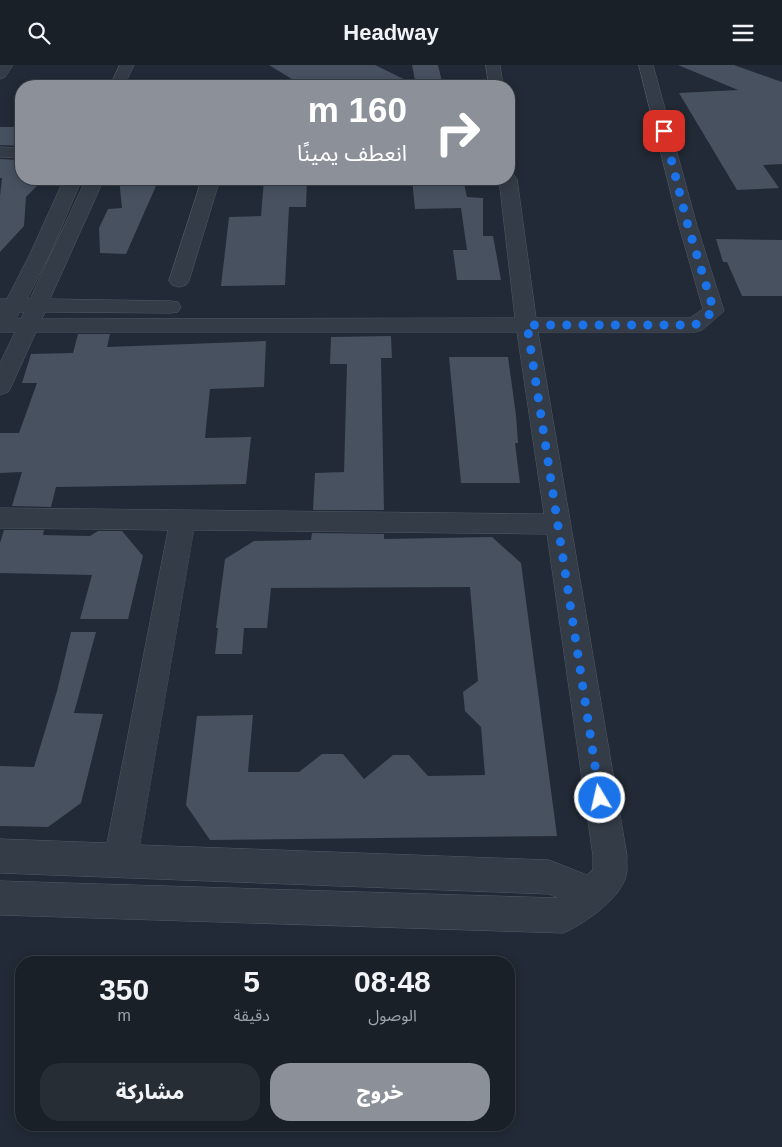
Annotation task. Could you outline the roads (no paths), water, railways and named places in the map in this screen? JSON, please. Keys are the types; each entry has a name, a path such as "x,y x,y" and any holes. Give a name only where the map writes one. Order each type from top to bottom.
{"street":[{"path":"0,74 6,65"},
{"path":"120,80 127,65"},
{"path":"494,65 495,80"},
{"path":"3,318 38,305 311,309 526,316 695,325 709,317 714,311 688,226 646,65"},
{"path":"0,152 15,153"},
{"path":"3,318 40,254 71,185"},
{"path":"0,387 92,185"},
{"path":"179,281 209,185"},
{"path":"0,898 563,916 589,893 600,888 609,877 610,856 557,524 509,185"},
{"path":"3,318 28,325 385,327 526,316"},
{"path":"0,518 557,524"},
{"path":"120,861 184,520"},
{"path":"0,856 548,877 589,893"}]}
